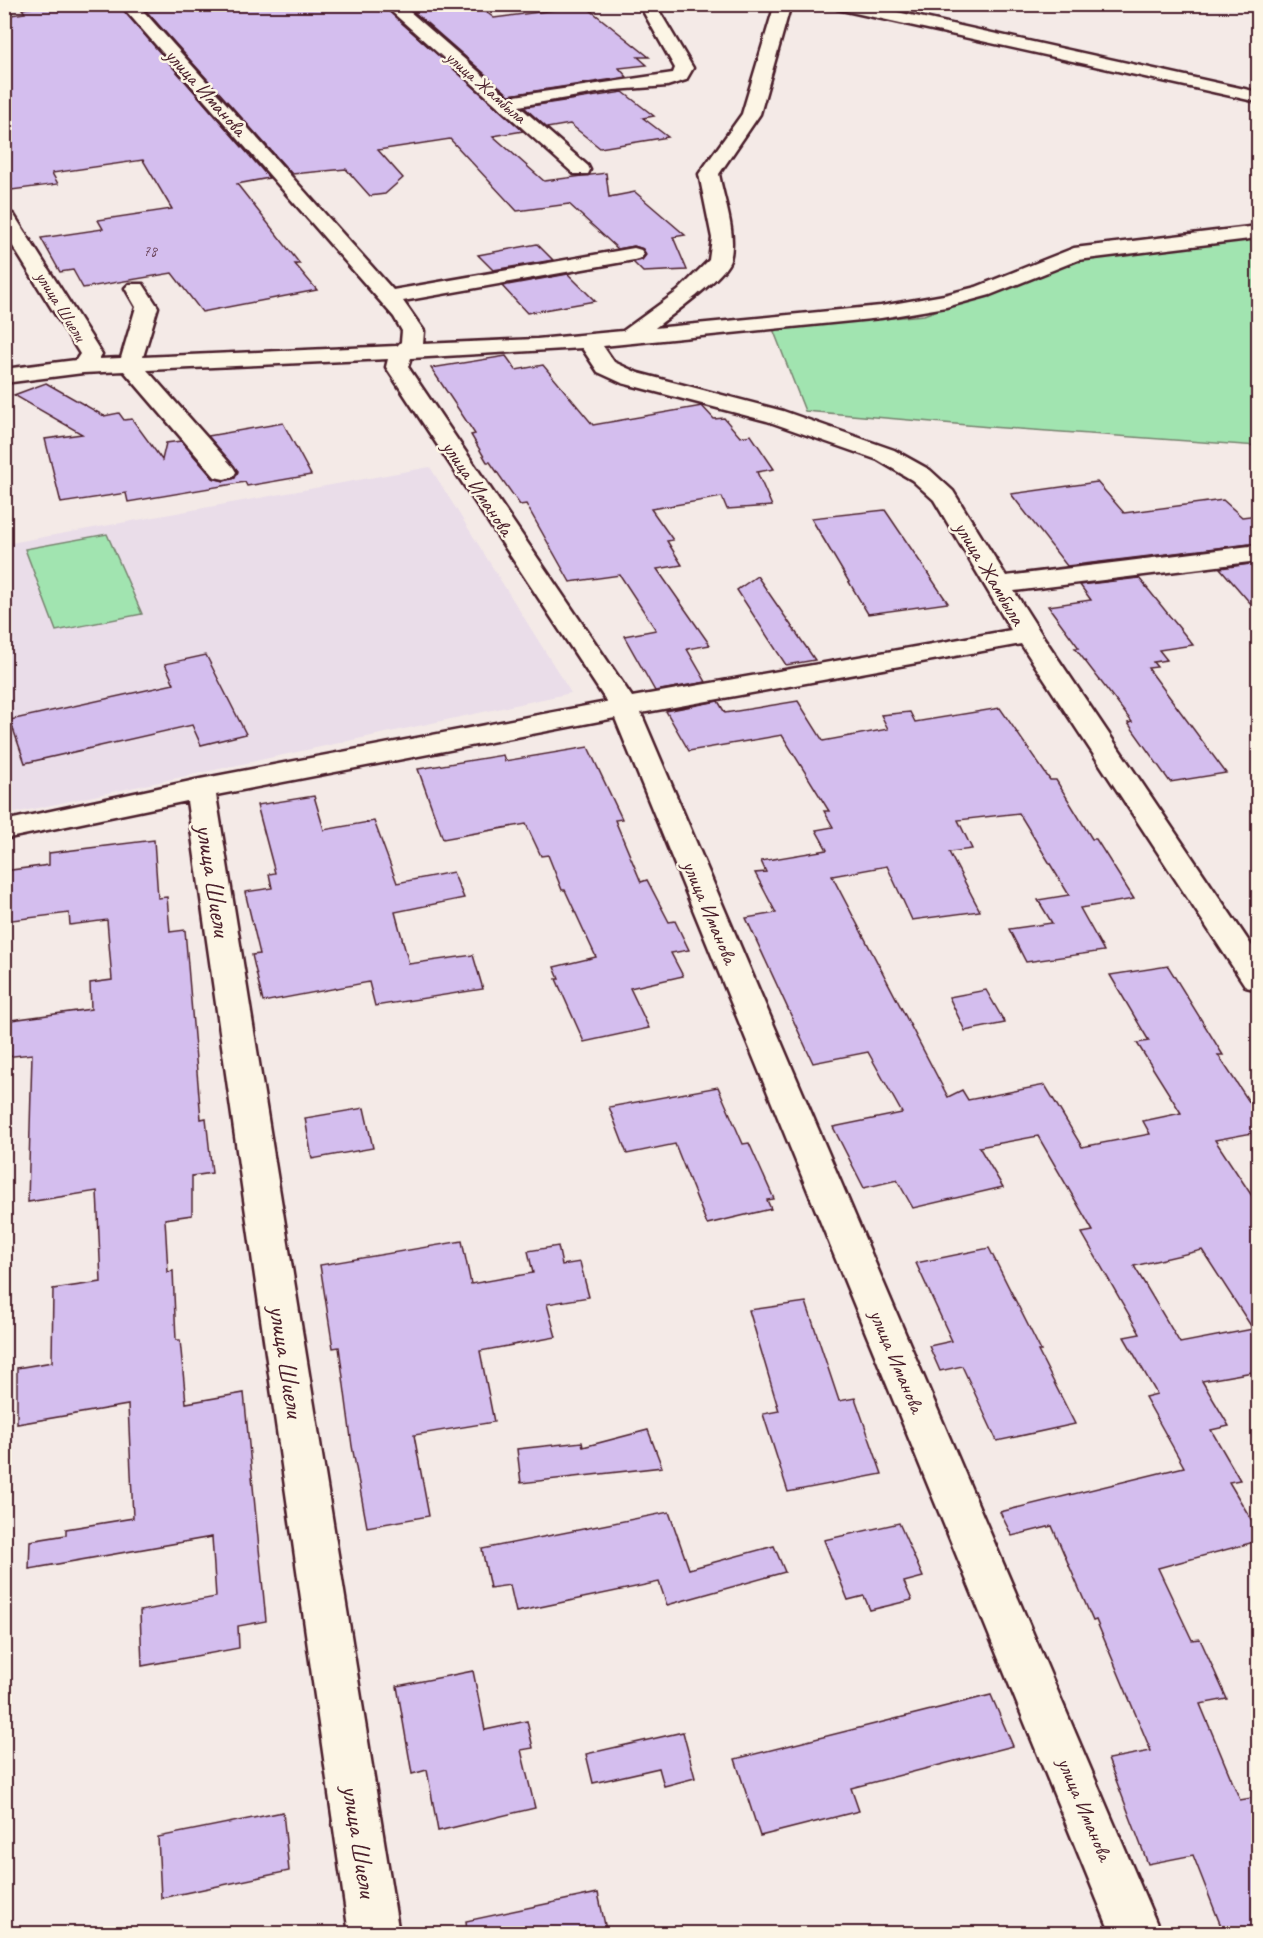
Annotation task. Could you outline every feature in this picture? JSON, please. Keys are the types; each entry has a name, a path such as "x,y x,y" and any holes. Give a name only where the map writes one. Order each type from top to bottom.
{"street":[{"name":"улица Иманова","path":"129,4 387,297 413,331 412,344 401,354 397,367 624,706 1136,1934"},
{"name":"улица Жамбыла","path":"391,4 581,170"},
{"path":"506,103 614,85 668,81 680,76 684,68 647,4"},
{"path":"629,337 685,296 719,262 722,238 709,174 751,114 783,4"},
{"path":"837,4 1258,97"},
{"name":"улица Шиели","path":"4,215 91,354 83,366"},
{"path":"4,376 83,366 401,354 588,341 919,307 983,291 1074,254 1258,231"},
{"path":"387,297 634,254"},
{"path":"130,364 147,307 136,288"},
{"name":"улица Жамбыла","path":"588,341 606,367 630,378 775,416 886,455 921,475 944,496 1028,635 1258,979"},
{"path":"130,364 224,472"},
{"path":"998,585 1258,552"},
{"path":"4,830 200,788 624,706 1028,635"},
{"name":"улица Шиели","path":"200,788 374,1934"}],"shaded area":[{"path":"430,467 571,693 5,815 5,544"}],"green space":[{"path":"1258,237 1258,446 805,411 773,329 924,315 1075,259"},
{"path":"107,534 142,614 56,631 25,549"}],"building":[{"path":"54,4 118,4 269,178 237,184 300,264 295,264 317,290 202,312 172,273 83,288 73,270 60,272 41,238 103,229 98,220 172,209 143,160 52,173 58,184 4,191 4,16 25,13 22,9"},
{"path":"140,4 381,4 523,131 493,136 544,181 606,173 609,197 635,192 685,235 673,237 687,270 643,272 633,262 642,260 646,255 643,249 634,246 618,249 569,204 517,211 450,139 378,150 403,178 385,194 370,196 346,169 292,174"},
{"path":"476,4 494,18 585,6 649,57 638,57 647,65 619,68 627,77 509,95 412,10"},
{"path":"623,92 654,116 643,118 668,137 600,148 570,124 547,128 524,107"},
{"path":"537,244 553,260 493,270 478,255"},
{"path":"568,274 595,301 527,313 502,286"},
{"path":"506,356 516,370 543,365 593,425 702,406 714,419 724,418 740,437 751,435 774,469 757,472 772,506 727,509 722,497 651,509 673,540 667,541 682,565 657,569 710,645 687,649 706,682 655,691 624,636 656,630 620,575 570,582 526,504 520,505 490,462 487,462 471,435 475,434 431,368"},
{"path":"46,383 104,416 119,413 124,420 132,419 162,460 166,443 181,441 213,478 224,481 235,478 238,471 208,436 283,423 311,475 247,486 245,482 128,502 126,493 61,503 45,439 82,434 14,395"},
{"path":"1097,482 1124,513 1223,500 1242,517 1258,515 1258,543 1067,566 1011,494"},
{"path":"885,510 948,603 868,614 811,518"},
{"path":"1258,563 1258,612 1220,568"},
{"path":"757,576 815,660 786,665 737,590"},
{"path":"1139,578 1193,645 1159,650 1167,660 1153,662 1157,667 1148,668 1226,773 1170,782 1128,723 1132,722 1075,648 1079,648 1048,606 1091,600 1080,585"},
{"path":"206,655 246,734 201,745 192,725 25,763 10,720 174,684 165,664"},
{"path":"718,701 725,713 798,701 823,741 888,729 881,715 910,712 915,722 1000,708 1050,780 1056,780 1092,839 1096,839 1134,899 1080,908 1104,951 1026,962 1009,929 1052,923 1038,900 1069,895 1019,813 958,820 972,849 949,852 980,911 912,920 887,866 832,876 948,1097 962,1090 968,1100 1045,1085 1082,1147 1150,1134 1143,1121 1181,1113 1137,1043 1149,1041 1110,975 1168,966 1223,1055 1218,1055 1258,1115 1258,1132 1215,1140 1258,1205 1258,1371 1202,1381 1229,1426 1211,1430 1240,1480 1229,1482 1258,1531 1258,1541 1158,1568 1192,1640 1200,1639 1227,1699 1200,1704 1240,1800 1258,1797 1258,1934 1224,1934 1193,1855 1148,1864 1108,1759 1151,1751 1096,1620 1093,1621 1052,1526 1012,1536 1000,1512 1184,1467 1145,1397 1157,1394 1124,1337 1140,1334 1082,1233 1093,1231 1038,1136 979,1147 1003,1187 913,1208 897,1180 864,1188 833,1127 902,1113 868,1052 813,1063 746,918 776,913 755,873 766,872 761,861 827,850 816,830 833,827 824,811 829,811 782,735 689,751 666,711","holes":["1202,1250 1253,1329 1180,1343 1134,1266"]},
{"path":"588,747 622,819 615,820 641,882 647,880 669,922 675,921 689,950 671,953 683,976 630,988 649,1028 584,1042 556,979 559,979 554,967 596,957 565,890 562,890 548,855 541,856 526,824 443,839 418,769 503,755 505,761"},
{"path":"314,796 324,830 374,821 397,883 453,872 464,898 395,912 409,964 473,955 483,989 375,1006 369,982 263,1002 252,955 260,954 245,892 272,888 269,874 275,873 257,805"},
{"path":"154,840 158,898 167,897 170,932 185,930 201,1119 206,1118 212,1173 192,1176 192,1215 165,1219 168,1272 173,1271 176,1340 180,1340 186,1403 244,1393 266,1621 238,1626 239,1648 142,1666 140,1611 216,1597 212,1537 29,1569 30,1541 66,1535 66,1529 133,1518 128,1405 17,1424 17,1368 52,1362 53,1289 101,1282 97,1191 28,1202 32,1054 4,1057 4,1021 91,1009 90,983 112,980 107,920 70,925 69,913 4,921 4,871 49,865 49,853"},
{"path":"986,990 1005,1023 965,1031 949,997"},
{"path":"718,1087 743,1144 749,1143 774,1199 767,1200 771,1209 707,1224 675,1144 627,1154 609,1107"},
{"path":"364,1108 373,1148 312,1159 305,1118"},
{"path":"462,1241 471,1284 533,1273 528,1251 558,1246 562,1265 580,1262 589,1297 547,1304 556,1337 480,1351 494,1422 414,1435 429,1516 367,1527 352,1446 339,1347 333,1348 320,1265"},
{"path":"989,1248 1075,1424 997,1441 962,1366 940,1371 929,1346 952,1341 916,1263"},
{"path":"806,1302 839,1401 855,1398 882,1474 788,1492 763,1414 779,1411 749,1310"},
{"path":"648,1430 662,1467 521,1483 517,1449 582,1442 583,1447"},
{"path":"669,1512 689,1569 774,1546 785,1572 667,1605 659,1582 516,1612 510,1585 490,1588 482,1549"},
{"path":"899,1523 923,1577 904,1582 912,1600 870,1610 864,1596 848,1600 824,1540"},
{"path":"473,1671 485,1730 527,1721 533,1748 521,1750 535,1808 438,1831 427,1770 412,1774 397,1686"},
{"path":"991,1695 1013,1746 851,1788 859,1811 760,1836 735,1759"},
{"path":"683,1732 695,1778 664,1786 659,1768 593,1783 586,1754"},
{"path":"283,1812 289,1871 161,1898 158,1837"},
{"path":"598,1893 607,1934 467,1934 466,1921"}]}
